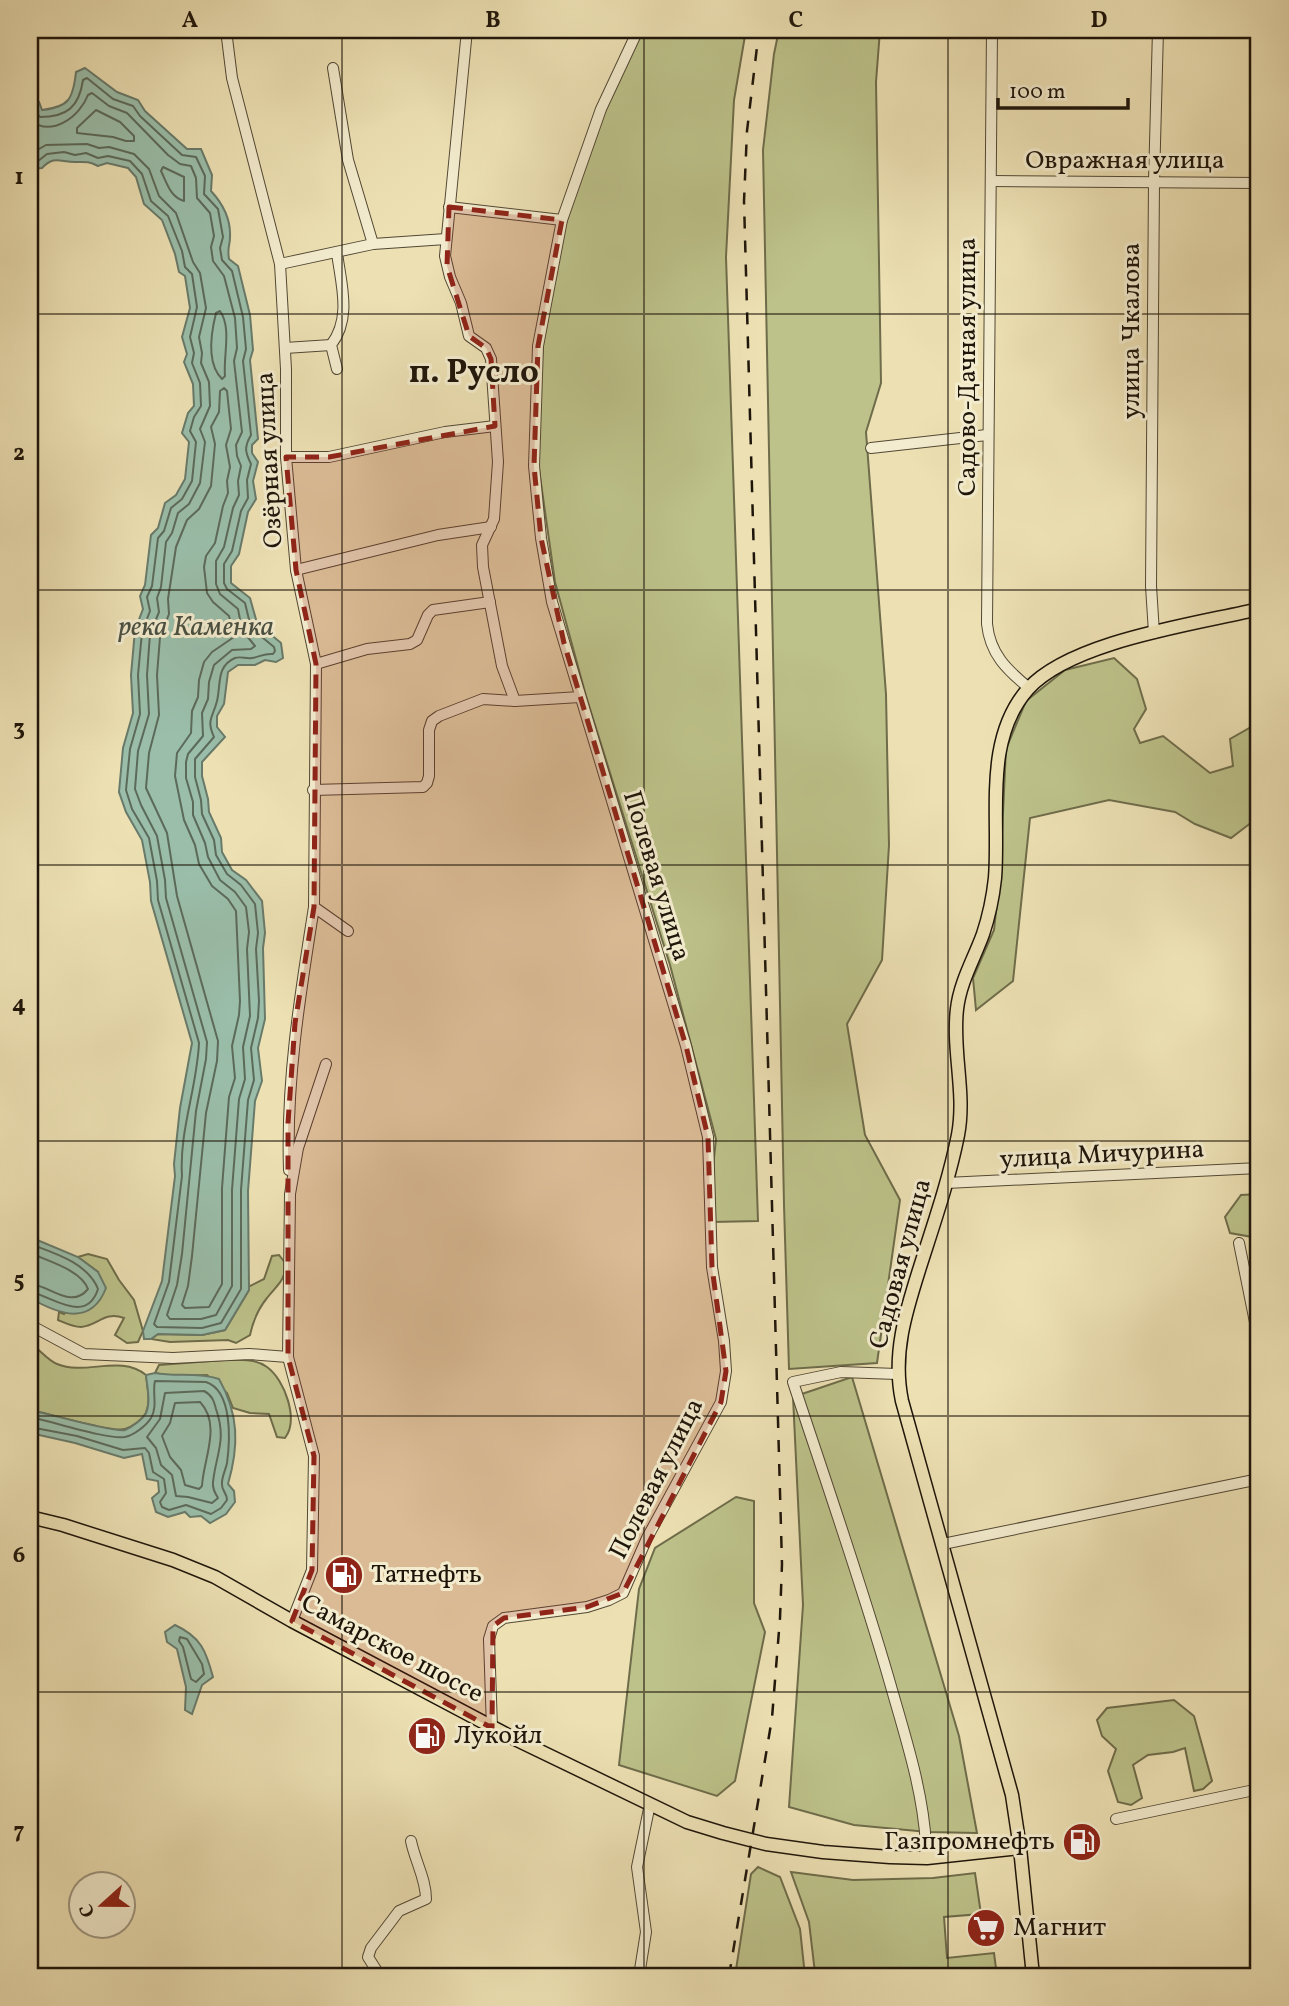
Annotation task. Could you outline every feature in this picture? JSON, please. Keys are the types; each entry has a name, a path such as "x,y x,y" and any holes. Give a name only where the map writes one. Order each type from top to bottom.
{"main road":[{"name":"Садовая улица","path":"1033,1976 1012,1795 908,1424 897,1374 899,1352 907,1311 946,1183 958,1133 961,1106 957,1007 961,986 983,934 991,904 995,876 999,755 1010,717 1029,688 1046,673 1074,657 1154,634 1259,609"},
{"name":"Самарское шоссе","path":"30,1517 173,1560 215,1577 492,1728 687,1822 766,1844 823,1852 927,1858 1020,1848"}],"street":[{"name":"Озёрная улица","path":"226,30 232,78 280,264 285,348 286,457 296,570 316,664 314,906 295,1023 288,1124 290,1194"},
{"path":"467,30 446,239 447,266 461,303 467,332 474,341 486,348 491,359 498,462 491,527 482,545 483,567 502,666 515,701"},
{"name":"Полевая улица","path":"492,1728 489,1639 493,1626 504,1618 587,1607 623,1593 646,1538 721,1402 726,1371 712,1267 708,1137 686,1046 552,602 541,538 534,466 538,346 562,220 601,109 638,30"},
{"name":"Садово-Дачная улица","path":"992,30 987,435 988,634 1000,662 1029,688"},
{"name":"улица Чкалова","path":"1154,634 1151,586 1158,30"},
{"path":"333,68 348,160 373,244"},
{"name":"Овражная улица","path":"991,181 1259,183"},
{"path":"449,207 562,220"},
{"path":"280,264 373,244 446,239"},
{"path":"337,253 345,305 339,335 331,345 337,369"},
{"name":"Озёрная улица","path":"285,348 331,345"},
{"path":"286,457 329,457 445,432 495,426"},
{"path":"871,448 987,435"},
{"name":"Озёрная улица","path":"296,570 438,535 491,527"},
{"path":"316,664 368,649 410,644 417,640 433,610 490,602"},
{"path":"313,790 422,787 429,776 429,730 432,721 439,716 483,699 515,701 580,697"},
{"path":"314,906 348,931"},
{"path":"292,1621 312,1570 314,1457 288,1357 290,1194 298,1149 326,1064"},
{"name":"улица Мичурина","path":"946,1183 1259,1168"},
{"path":"1239,1243 1259,1342"},
{"path":"30,1325 84,1354 173,1358 249,1354 288,1357"},
{"path":"897,1374 841,1372 793,1382 885,1667 922,1808 926,1845"},
{"path":"943,1544 1259,1479"},
{"path":"1116,1819 1259,1789"},
{"path":"639,1976 646,1932 638,1867 650,1804"},
{"path":"380,1976 368,1957 371,1948 399,1911 426,1899 426,1885 416,1864 411,1841"}],"highlighted area":[{"path":"449,207 562,220 538,346 534,466 541,538 564,643 686,1046 708,1137 712,1267 726,1371 721,1402 623,1593 587,1607 504,1618 493,1626 492,1728 292,1621 312,1570 314,1456 288,1357 288,1123 295,1023 314,907 316,664 296,570 286,457 329,457 495,426 491,359 486,348 469,336 447,266"}],"green space":[{"path":"641,30 746,30 734,100 726,257 758,1221 713,1222 712,1177 716,1139 670,965 586,696 555,582 536,448 543,345 564,229 602,112"},
{"path":"779,30 880,30 876,82 881,383 866,432 886,694 889,845 882,960 847,1024 865,1135 900,1200 877,1363 789,1369 763,150"},
{"path":"1114,658 1137,679 1146,709 1134,729 1140,743 1163,736 1210,773 1233,766 1230,739 1253,726 1259,740 1259,811 1256,819 1231,838 1195,824 1175,812 1109,800 1030,818 1013,981 976,1010 973,978 994,930 1000,876 1006,749 1026,701 1065,670"},
{"path":"1259,1194 1259,1249 1252,1237 1230,1233 1225,1217 1241,1195"},
{"path":"88,1254 107,1259 134,1300 143,1331 138,1342 127,1343 115,1335 124,1318 117,1316 106,1317 81,1327 58,1320 59,1312 64,1314 98,1272 78,1257"},
{"path":"279,1255 286,1264 284,1275 258,1311 250,1335 236,1343 228,1340 170,1342 151,1339 158,1334 202,1335 225,1330 249,1290 248,1287 264,1279 272,1256"},
{"path":"30,1344 53,1362 68,1367 114,1365 136,1369 146,1375 146,1413 134,1425 118,1429 94,1426 30,1410"},
{"path":"224,1360 257,1362 274,1373 284,1390 290,1411 291,1421 285,1438 277,1437 269,1414 250,1413 233,1408 227,1393 207,1375 171,1376 155,1373 159,1365"},
{"path":"852,1377 959,1736 977,1833 928,1832 854,1825 789,1807 803,1605 793,1397"},
{"path":"736,1497 754,1501 754,1603 765,1632 735,1781 717,1796 619,1765 639,1589 655,1548"},
{"path":"1174,1700 1194,1716 1212,1781 1203,1789 1194,1791 1185,1748 1148,1755 1133,1765 1142,1798 1131,1805 1118,1802 1108,1771 1116,1749 1102,1736 1097,1720 1107,1708"},
{"path":"758,1867 780,1877 800,1929 805,1976 735,1976 751,1874"},
{"path":"791,1872 853,1880 933,1878 975,1873 981,1914 944,1917 947,1958 994,1953 997,1976 849,1976 815,1973 809,1922"}],"water":[{"name":"река Каменка","path":"85,68 117,92 138,100 145,111 187,149 201,149 212,175 211,191 223,206 228,218 229,259 238,266 250,315 253,350 250,360 258,439 252,445 252,453 258,462 253,481 256,499 248,512 239,554 231,566 231,583 250,598 257,623 281,643 283,658 276,662 265,660 255,665 238,665 228,672 224,704 217,716 217,727 225,737 202,762 209,812 221,838 222,852 232,870 246,880 262,901 265,933 265,1019 258,1048 262,1081 255,1101 248,1191 249,1290 225,1330 202,1335 158,1334 151,1339 144,1339 143,1331 162,1281 180,1108 192,1043 151,901 142,840 126,812 119,792 123,748 133,713 131,675 135,630 143,609 140,596 145,585 151,535 158,528 165,503 176,495 185,479 189,442 182,433 188,413 194,406 193,384 184,362 187,354 182,337 190,308 185,276 179,272 162,220 144,204 136,177 128,168 107,163 98,166 86,162 57,160 42,168 30,169 30,96 39,102 42,110 64,104 71,95 76,72"},
{"path":"30,1237 78,1257 98,1272 106,1288 92,1308 73,1314 52,1309 30,1298"},
{"path":"155,1373 219,1379 226,1392 235,1430 234,1456 228,1484 234,1491 235,1502 226,1514 210,1523 201,1516 190,1517 185,1512 168,1517 156,1512 152,1498 159,1492 158,1481 147,1479 142,1454 124,1458 30,1433 30,1410 107,1429 128,1429 146,1413 146,1375"},
{"path":"175,1625 197,1640 208,1660 213,1677 202,1685 192,1714 185,1710 186,1687 177,1649 167,1642 165,1632"}],"railway":[{"path":"729,1976 772,1718 782,1564 744,201 747,131 759,30"}],"place":[{"name":"Татнефть","path":"344,1575"},
{"name":"Лукойл","path":"427,1736"},
{"name":"Газпромнефть","path":"1082,1842"},
{"name":"Магнит","path":"986,1928"}],"district":[{"name":"п. Русло","path":"474,374"}]}
